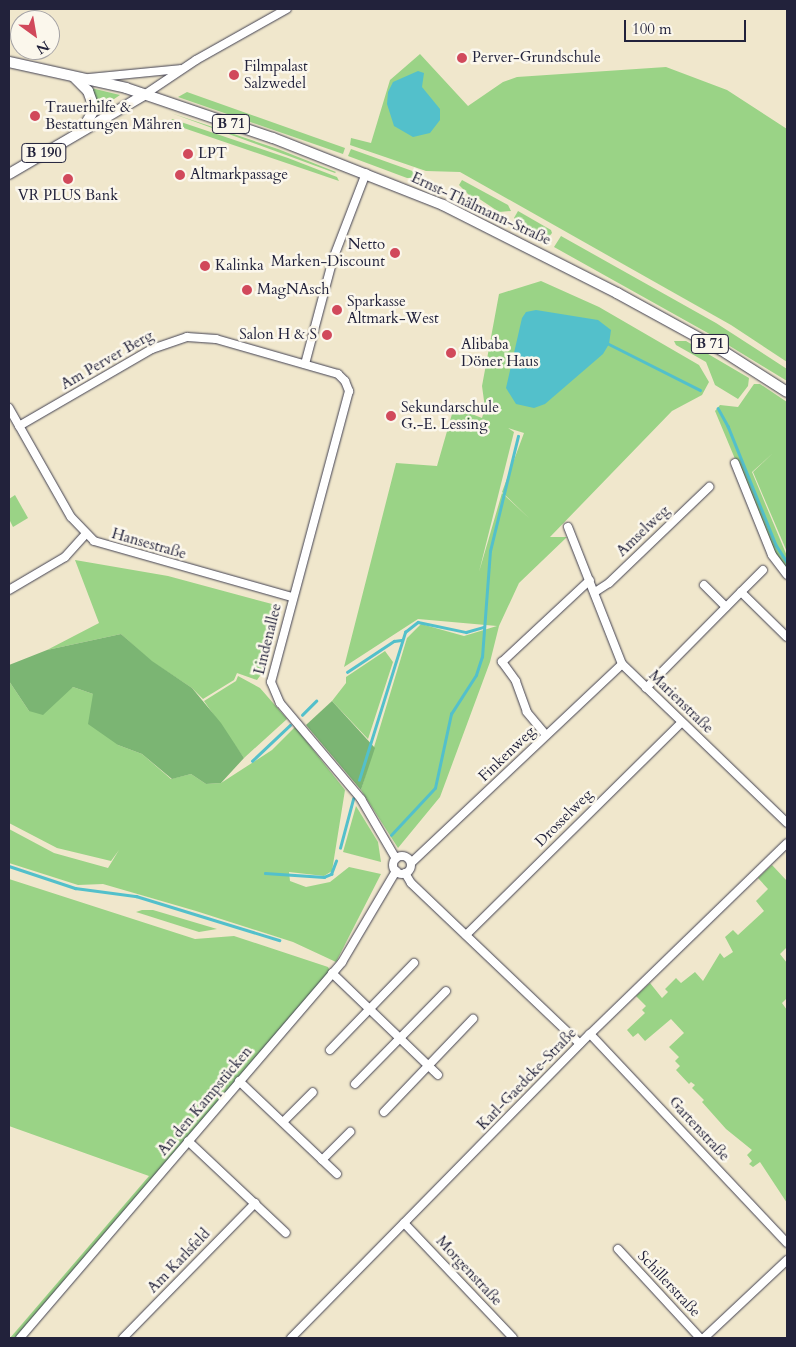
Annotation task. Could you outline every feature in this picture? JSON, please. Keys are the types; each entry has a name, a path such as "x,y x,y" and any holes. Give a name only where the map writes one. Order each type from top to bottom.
{"main road":[{"name":"B 71","path":"9,62 87,78 144,95"},
{"path":"74,76 88,91 92,102 92,113 80,133"},
{"name":"B 190","path":"9,174 144,95"},
{"name":"Ernst-Thälmann-Straße","path":"144,95 366,173 465,215 579,273 726,353 787,392"}],"street":[{"path":"144,95 182,69 287,9"},
{"path":"87,78 182,69"},
{"path":"305,364 333,259 366,173"},
{"name":"Am Perver Berg","path":"19,426 174,339 206,337 305,364 338,374 349,391"},
{"name":"Lindenallee","path":"349,391 272,671 273,691 361,799 396,858"},
{"name":"Hansestraße","path":"9,408 72,517 86,534 110,548 292,597"},
{"path":"734,463 772,555 787,575"},
{"name":"Amselweg","path":"595,592 609,583 709,487"},
{"name":"Marienstraße","path":"568,527 622,664 787,822"},
{"path":"9,590 65,557 86,534"},
{"path":"646,688 763,570"},
{"path":"546,735 531,718 516,681 502,662 590,580"},
{"path":"704,585 726,607"},
{"path":"741,592 787,638"},
{"name":"Finkenweg","path":"410,863 622,664"},
{"name":"Drosselweg","path":"466,934 682,722"},
{"name":"Karl-Gaedcke-Straße","path":"291,1338 590,1034 787,843"},
{"path":"405,873 410,863 404,856 396,858 394,865 396,871 405,873 412,883 580,1044"},
{"name":"An den Kampstücken","path":"20,1338 347,955 396,871"},
{"path":"330,1050 414,962"},
{"path":"332,973 402,1038 438,1075"},
{"path":"355,1084 402,1038 446,990"},
{"path":"384,1112 474,1019"},
{"name":"Gartenstraße","path":"590,1034 787,1243"},
{"path":"239,1081 337,1174"},
{"path":"283,1122 313,1092"},
{"path":"322,1160 350,1132"},
{"path":"188,1141 286,1232"},
{"name":"Am Karlsfeld","path":"123,1338 255,1203"},
{"name":"Morgenstraße","path":"404,1224 513,1338"},
{"name":"Schillerstraße","path":"618,1249 700,1338"},
{"name":"Schillerstraße","path":"704,1338 787,1260"}],"green space":[{"path":"420,54 468,106 503,82 517,77 666,67 727,90 787,129 787,362 731,325 460,172 426,171 350,145 351,138 371,143 390,80"},
{"path":"91,88 120,95 95,112"},
{"path":"187,92 345,148 343,154 178,97"},
{"path":"171,113 278,149 336,172 335,173"},
{"path":"172,119 288,158 337,177 339,181 169,123"},
{"path":"351,149 418,173 417,178 407,178 348,156"},
{"path":"462,180 508,205 511,211 499,212 478,198 471,197 459,185"},
{"path":"518,211 551,230 552,233 546,240 514,218"},
{"path":"561,236 716,323 787,369 787,381 715,337 554,247"},
{"path":"541,281 599,307 699,365 709,382 702,395 672,411 550,537 567,537 519,583 499,626 490,662 440,797 398,848 361,790 407,638 421,624 464,636 497,626 418,619 344,667 396,463 437,466 454,407 482,418 485,408 482,386 499,294","holes":["508,428 524,433 502,492 530,519 502,493 479,572 514,432"]},
{"path":"674,341 686,341 749,378 748,386 738,399 715,385 706,362 676,345"},
{"path":"754,384 760,384 787,402 787,552 753,472 773,453 752,472 787,556 787,571 776,557 715,411 720,405 738,407"},
{"path":"15,495 28,518 13,527 9,519 9,499"},
{"path":"75,560 168,576 272,604 276,608 274,614 278,621 265,669 257,680 237,673 234,680 203,699 192,688 151,661 121,634 47,650 99,623"},
{"path":"121,634 152,661 192,688 221,723 244,758 221,783 206,784 191,774 172,779 142,754 118,745 88,724 93,694 73,687 43,715 29,711 9,681 9,665 47,650"},
{"path":"385,651 393,662 368,739 332,701 346,683 346,677"},
{"path":"238,676 260,688 287,719 244,758 204,701 236,681"},
{"path":"9,681 29,711 73,687 93,694 118,745 142,754 171,779 191,774 206,784 221,783 272,750 295,727 345,790 332,871 324,876 289,872 290,881 306,887 330,882 349,867 381,874 336,962 293,942 196,911 103,884 78,885 9,863 9,829 54,853 108,868 119,850 111,861 57,848 9,823"},
{"path":"332,701 375,748 361,790 306,725"},
{"path":"356,806 378,842 381,862 343,852"},
{"path":"772,865 787,881 787,947 780,954 787,963 787,998 782,1003 787,1010 787,1203 760,1162 753,1167 749,1164 752,1161 747,1155 752,1150 726,1129 702,1102 704,1100 692,1088 695,1085 691,1082 689,1084 676,1070 680,1066 675,1061 679,1057 669,1047 684,1033 671,1019 645,1041 638,1033 633,1037 627,1030 645,1013 642,1010 646,1006 636,996 650,983 662,998 668,992 665,989 676,978 681,983 695,972 703,981 720,953 724,958 733,952 725,937 733,930 738,935 764,911 756,901 768,889 758,878"},
{"path":"9,879 195,939 234,936 328,967 330,971 15,1338 10,1338 149,1176 9,1126"},
{"path":"153,910 217,929 199,932 136,912"}],"water":[{"path":"418,71 424,73 422,87 440,109 440,120 430,133 413,137 394,126 387,104 388,92 393,82"},
{"path":"536,310 598,320 611,330 609,344 603,354 545,404 534,408 516,404 506,388 522,318 526,312"}],"waterway":[{"path":"609,344 700,390"},
{"path":"718,408 728,426 776,545 787,562"},
{"path":"391,835 435,788 451,714 476,675 482,657 490,551 518,436"},
{"path":"359,780 405,632 418,622 466,632 483,627"},
{"path":"347,672 394,641 401,640"},
{"path":"302,715 316,701"},
{"path":"252,761 290,725"},
{"path":"340,848 353,799"},
{"path":"265,873 324,877 331,874 336,861"},
{"path":"9,866 75,888 136,896 279,940"}],"place":[{"name":"Perver-Grundschule","path":"462,58"},
{"name":"Filmpalast Salzwedel","path":"234,75"},
{"name":"Trauerhilfe & Bestattungen Mähren","path":"35,116"},
{"name":"LPT","path":"188,154"},
{"name":"Altmarkpassage","path":"180,175"},
{"name":"VR PLUS Bank","path":"68,179"},
{"name":"Netto Marken-Discount","path":"395,253"},
{"name":"Kalinka","path":"205,266"},
{"name":"MagNAsch","path":"247,290"},
{"name":"Sparkasse Altmark-West","path":"337,310"},
{"name":"Salon H & S","path":"327,335"},
{"name":"Alibaba Döner Haus","path":"451,353"},
{"name":"Sekundarschule G.-E. Lessing","path":"391,416"}]}
